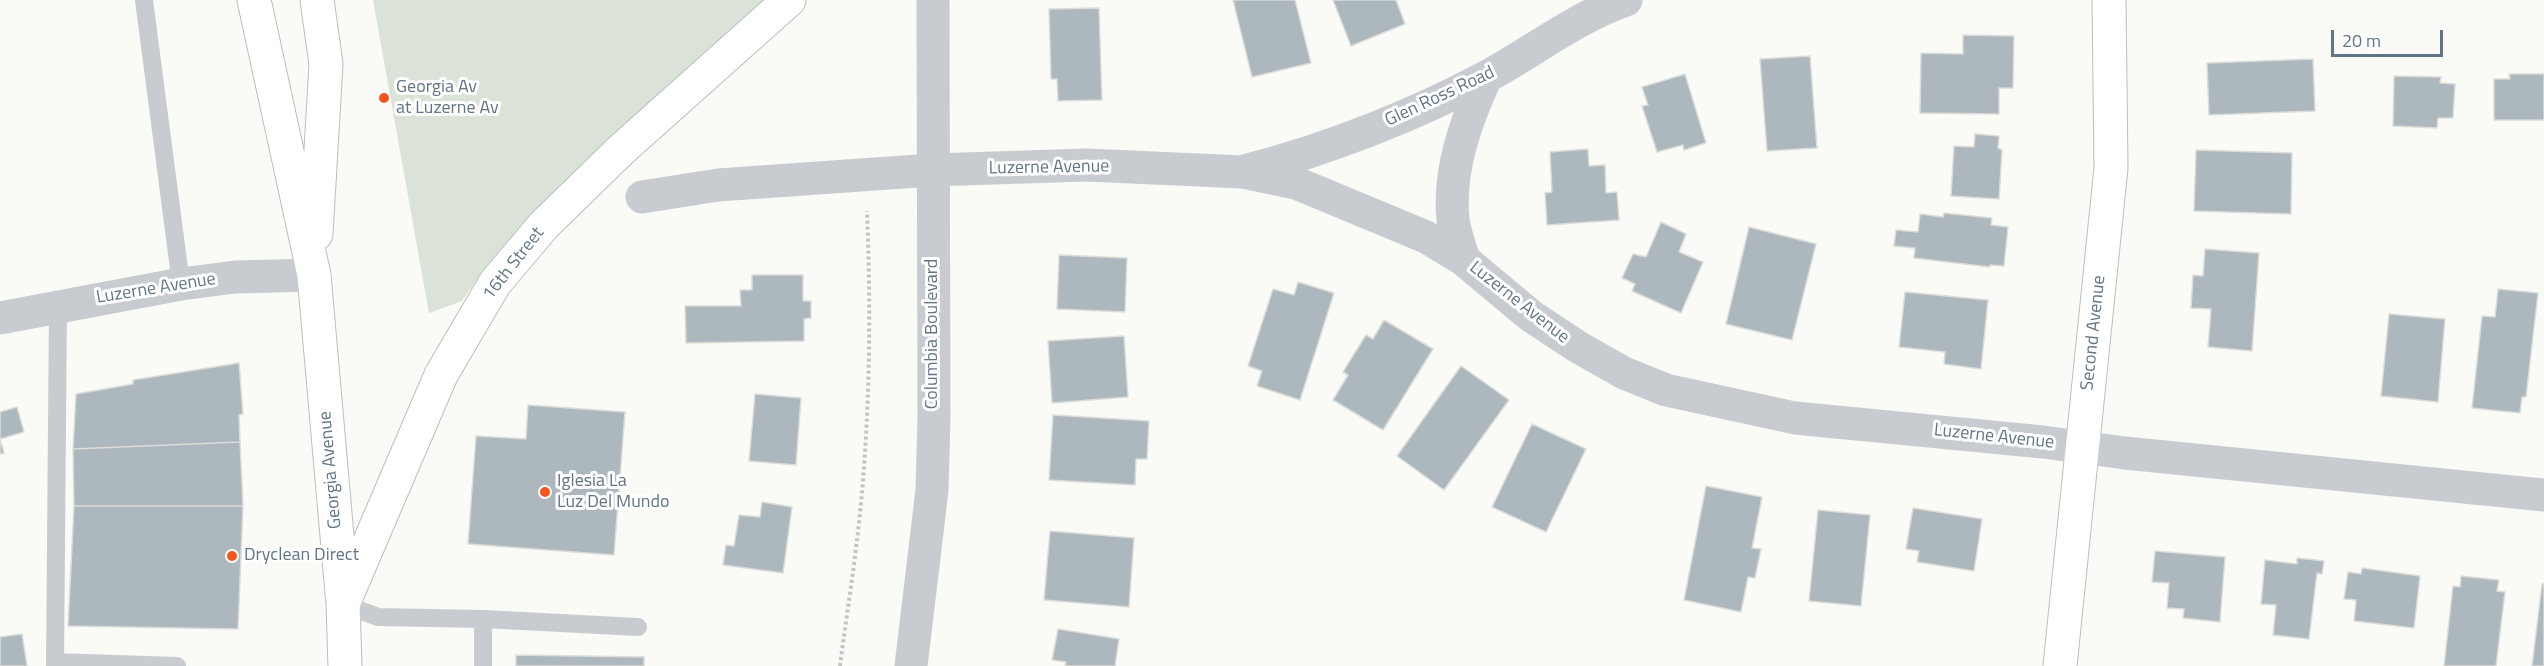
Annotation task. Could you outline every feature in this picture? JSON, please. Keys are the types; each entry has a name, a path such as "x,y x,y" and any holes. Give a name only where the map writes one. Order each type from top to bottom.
{"main road":[{"name":"Georgia Avenue","path":"254,0 314,275 343,603 345,666"},
{"name":"Georgia Avenue","path":"314,275 326,64 317,0"},
{"name":"16th Street","path":"343,603 441,375 495,283 544,225 621,150 789,0"},
{"name":"Second Avenue","path":"2060,666 2112,168 2109,0"}],"street":[{"name":"Columbia Boulevard","path":"911,666 932,490 934,418 933,0"},
{"name":"Glen Ross Road","path":"1243,172 1287,160 1433,103 1486,77 1578,20 1626,0"},
{"path":"1464,260 1453,220 1454,182 1459,148 1469,115 1486,77"},
{"name":"Luzerne Avenue","path":"642,197 718,185 932,170 1086,165 1243,172 1296,183 1426,237 1464,260 1531,316 1578,347 1624,373 1666,390 1795,418 2544,495"},
{"name":"Luzerne Avenue","path":"0,318 58,305 181,284 235,277 314,275"}],"lane":[{"path":"144,0 181,284"},
{"path":"58,305 55,664 177,666"},
{"path":"343,603 378,617 483,619 638,627"},
{"path":"483,619 483,666"}],"path":[{"path":"840,666 861,504 866,430 869,295 864,175"}],"shaded area":[{"path":"373,0 768,0 559,188 482,272 462,301 429,313"}],"building":[{"path":"1233,0 1295,0 1311,63 1252,77"},
{"path":"1333,0 1396,0 1405,24 1351,46"},
{"path":"1099,8 1102,100 1058,101 1057,79 1051,79 1049,9"},
{"path":"1963,35 2014,36 2013,88 1999,88 1999,114 1920,113 1921,53 1963,54"},
{"path":"1810,56 1817,148 1767,151 1760,59"},
{"path":"2313,59 2315,111 2209,115 2207,63"},
{"path":"1685,74 1706,143 1684,150 1683,145 1657,152 1642,106 1648,105 1642,87"},
{"path":"2509,74 2544,74 2544,120 2494,120 2494,79 2510,79"},
{"path":"2394,76 2441,77 2440,83 2455,84 2453,118 2438,118 2437,128 2393,126"},
{"path":"1975,134 1999,136 1998,148 2002,150 1999,199 1951,196 1954,146 1974,147"},
{"path":"1588,149 1589,166 1605,165 1606,193 1617,192 1619,220 1547,225 1545,193 1552,192 1550,152"},
{"path":"2196,150 2292,153 2291,214 2194,211"},
{"path":"1944,213 1992,218 1991,225 2008,227 2004,266 1990,265 1990,267 1914,258 1915,248 1894,246 1896,230 1918,232 1920,214 1943,217"},
{"path":"1661,222 1686,234 1679,252 1703,262 1681,313 1632,291 1635,284 1622,278 1633,254 1646,257"},
{"path":"1749,227 1816,244 1792,340 1726,324"},
{"path":"2205,249 2259,253 2252,351 2208,347 2211,309 2191,308 2193,275 2203,276"},
{"path":"1059,255 1127,258 1125,312 1057,309"},
{"path":"752,275 803,275 803,301 811,301 811,318 804,319 804,341 686,343 685,306 741,306 740,290 752,290"},
{"path":"1298,282 1334,293 1300,400 1257,386 1262,371 1248,366 1273,289 1294,295"},
{"path":"2498,289 2538,293 2526,397 2522,397 2520,413 2472,408 2482,316 2495,317"},
{"path":"1905,292 1988,300 1981,369 1944,364 1945,352 1899,347"},
{"path":"2389,314 2445,319 2438,402 2381,396"},
{"path":"1384,320 1433,349 1383,430 1333,400 1348,375 1343,372 1366,335 1373,339"},
{"path":"1124,336 1128,397 1052,403 1048,341"},
{"path":"239,363 243,414 239,415 240,442 73,449 76,394 133,384 133,380"},
{"path":"1461,366 1509,400 1444,490 1397,456"},
{"path":"755,394 801,398 796,465 749,461"},
{"name":"Iglesia La Luz Del Mundo","path":"528,405 625,412 614,555 468,544 476,436 526,439"},
{"path":"17,407 24,432 0,439 0,412"},
{"path":"1053,415 1149,421 1147,459 1136,459 1135,485 1049,480"},
{"path":"1532,424 1586,449 1546,532 1492,507"},
{"path":"0,439 4,453 0,454"},
{"path":"240,442 243,506 74,506 73,449"},
{"path":"1706,486 1762,497 1752,548 1761,549 1755,578 1748,577 1741,612 1684,600"},
{"path":"762,502 792,507 783,573 723,565 726,545 734,546 739,515 760,517"},
{"path":"74,506 243,506 238,629 68,626"},
{"path":"1913,508 1982,519 1974,571 1917,562 1919,551 1906,549"},
{"path":"1818,510 1870,515 1861,606 1809,601"},
{"path":"1050,531 1134,538 1129,607 1044,600"},
{"path":"2155,551 2225,557 2220,622 2183,618 2184,609 2167,608 2169,583 2152,582"},
{"path":"2297,558 2324,561 2322,574 2317,573 2309,639 2273,635 2276,605 2261,604 2265,560 2297,564"},
{"path":"2362,568 2420,576 2414,628 2354,621 2356,600 2344,599 2348,572 2361,574"},
{"path":"2461,576 2499,580 2497,591 2505,592 2496,666 2444,666 2453,586 2460,587"},
{"path":"2542,584 2544,584 2544,666 2532,666"},
{"path":"1058,629 1119,639 1115,666 1065,666 1066,662 1052,660"},
{"path":"22,634 27,666 0,666 0,637"},
{"path":"516,655 644,657 644,666 516,666"}],"place":[{"name":"Georgia Av at Luzerne Av","path":"384,98"},
{"name":"Iglesia La Luz Del Mundo","path":"545,492"},
{"name":"Dryclean Direct","path":"232,556"}]}
